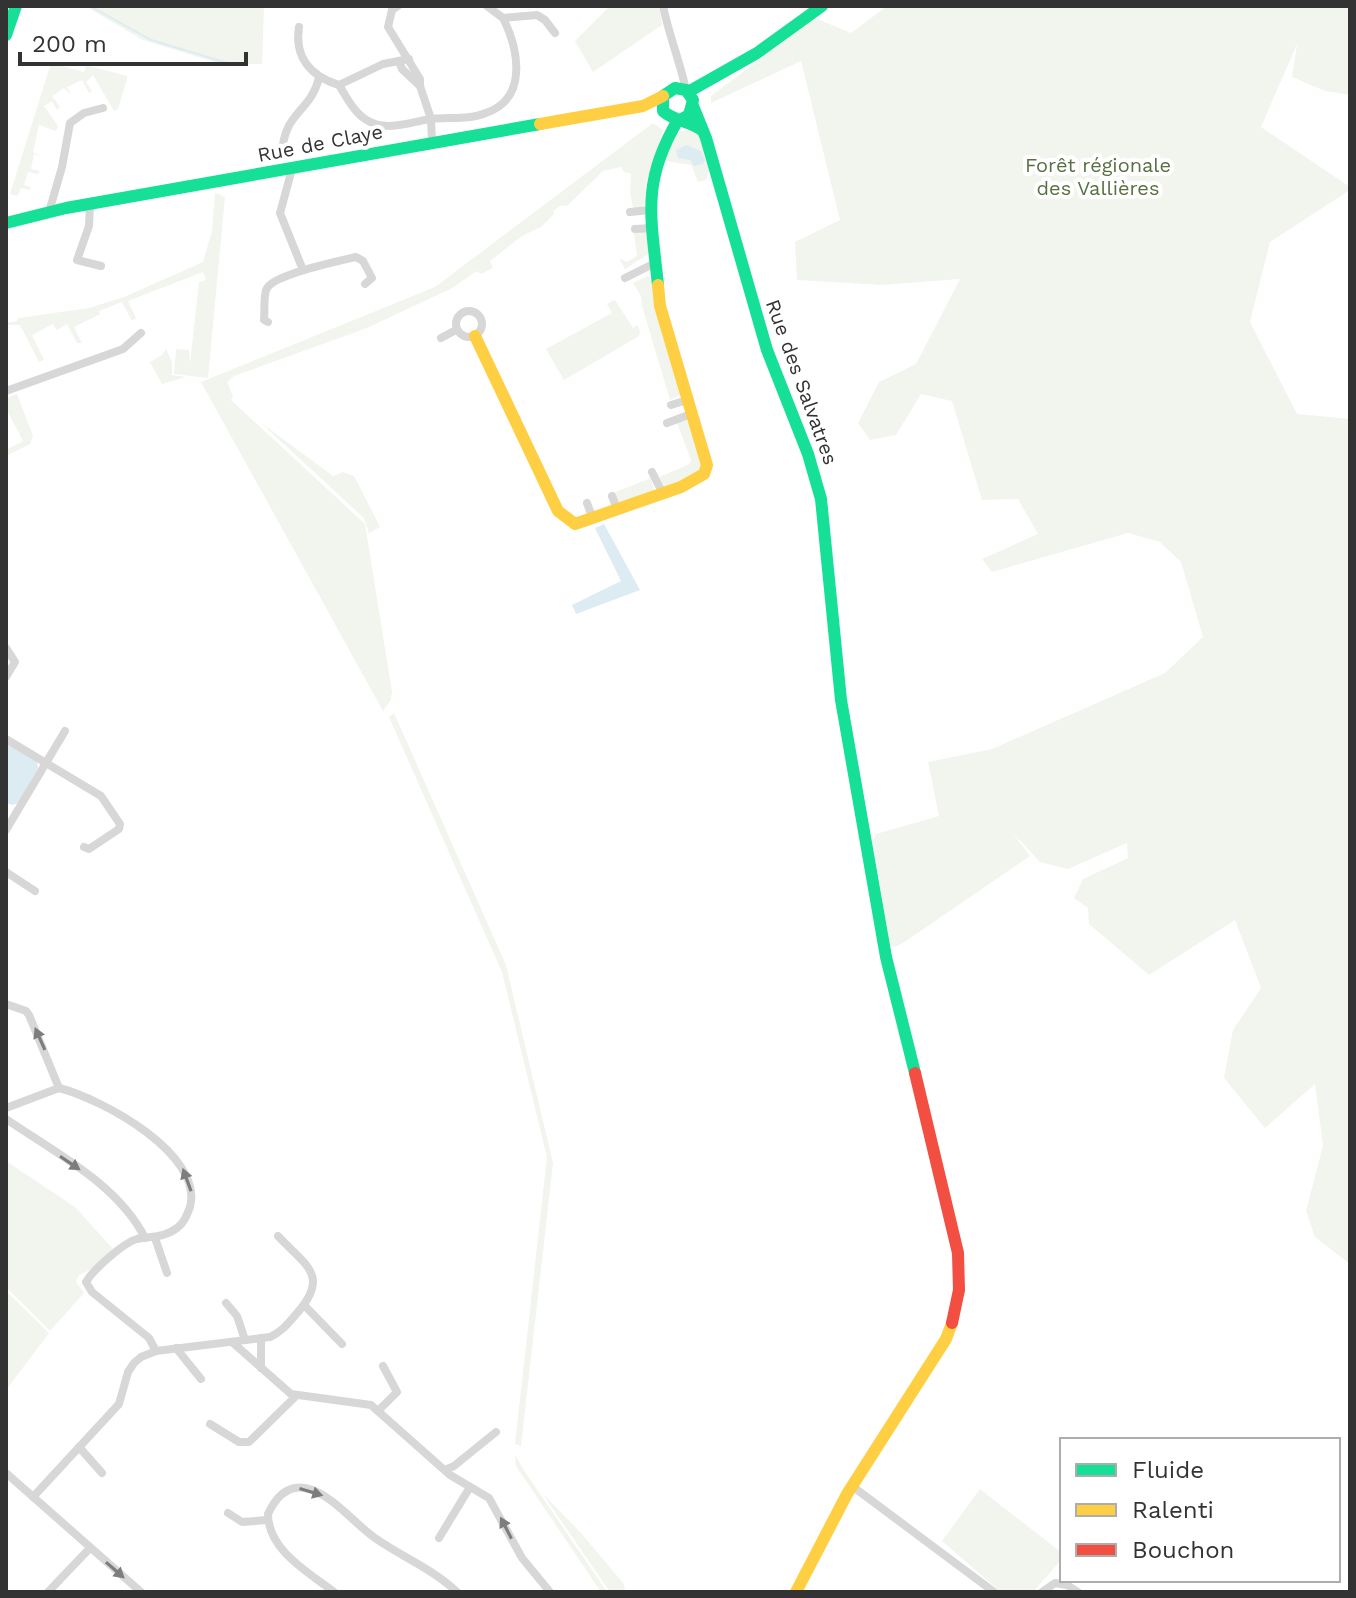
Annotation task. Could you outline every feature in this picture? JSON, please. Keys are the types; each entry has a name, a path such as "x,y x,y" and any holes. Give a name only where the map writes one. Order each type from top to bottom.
{"street":[{"path":"6,35 16,6"},
{"path":"398,6 392,10 388,27 420,79 431,119 432,141"},
{"path":"299,27 296,40 306,65 319,78 339,85 350,104 365,119 383,127 486,114 505,101 516,78 517,56 503,18 487,6"},
{"path":"663,6 690,97 689,115 672,116"},
{"path":"667,93 690,97 822,6"},
{"path":"503,18 537,15 555,33"},
{"path":"339,85 383,64 409,59"},
{"path":"399,61 402,69 420,86"},
{"path":"684,72 696,80 711,81"},
{"path":"667,93 684,72"},
{"path":"282,154 282,138 287,124 310,99 319,78"},
{"path":"475,336 561,515 575,524 696,484 704,474 707,465 660,306 655,263 649,187 672,116 667,93"},
{"name":"Rue de Claye","path":"6,223 49,212 432,141 643,106 667,93"},
{"name":"Rue des Salvatres","path":"690,97 703,131 762,336 816,478 825,528 841,700 886,957 961,1269 955,1317 946,1339 827,1528 796,1592"},
{"name":"Rue de Claye","path":"643,106 672,116"},
{"path":"49,212 70,123 84,113 103,108"},
{"path":"672,116 692,122 703,131"},
{"path":"292,169 280,213 303,270"},
{"path":"90,205 89,226 77,260 101,266"},
{"path":"630,212 650,210"},
{"path":"635,229 652,228"},
{"path":"268,322 264,320 266,289 303,270 356,257 363,261 372,278 365,284"},
{"path":"625,278 655,263"},
{"path":"466,311 474,312 482,322 481,330 475,336 466,338 456,330 458,315 466,311"},
{"path":"441,338 456,330"},
{"path":"6,391 123,349 141,333"},
{"path":"671,405 687,400"},
{"path":"667,423 691,414"},
{"path":"652,472 663,494"},
{"path":"612,496 617,509"},
{"path":"587,503 593,519"},
{"path":"6,648 15,662 6,677"},
{"path":"6,830 65,731"},
{"path":"6,739 101,796 120,824 119,829 89,849 84,847"},
{"path":"6,807 16,813"},
{"path":"6,872 35,891"},
{"path":"6,1004 29,1015 59,1088"},
{"path":"6,1108 59,1088 101,1103 180,1163 189,1179 192,1197 189,1211 176,1229 125,1244 86,1282 92,1292 149,1338 156,1351"},
{"path":"6,1119 106,1190 150,1238 167,1273"},
{"path":"33,1497 119,1404 128,1372 141,1357 156,1351 261,1338 280,1332 314,1291 312,1275 278,1236"},
{"path":"226,1303 237,1316 245,1340"},
{"path":"304,1305 342,1344"},
{"path":"261,1338 261,1368"},
{"path":"232,1342 296,1396 361,1403 378,1411 445,1470 489,1498 523,1560 550,1592"},
{"path":"176,1348 201,1379"},
{"path":"378,1411 397,1392 383,1366"},
{"path":"210,1424 239,1442 249,1442 296,1396"},
{"path":"445,1470 496,1432"},
{"path":"79,1447 102,1473"},
{"path":"6,1473 141,1592"},
{"path":"852,1486 994,1592"},
{"path":"439,1538 470,1487"},
{"path":"334,1592 289,1556 271,1532 268,1520 272,1504 280,1494 302,1488 319,1493 373,1537 434,1573 457,1592"},
{"path":"228,1513 242,1522 268,1520"},
{"path":"48,1592 90,1548"},
{"path":"1042,1592 1055,1583 1067,1585 1078,1592"}],"green space":[{"path":"85,6 264,6 262,64 221,64 143,40"},
{"path":"610,6 659,6 662,25 593,72 575,41"},
{"name":"Forêt régionale des Vallières","path":"887,6 1350,6 1350,95 1325,91 1292,77 1297,44 1261,127 1350,187 1350,190 1270,242 1250,322 1297,414 1350,419 1350,1264 1315,1237 1306,1211 1323,1146 1315,1084 1265,1128 1224,1078 1233,1030 1261,988 1235,920 1149,975 1089,924 1088,908 1074,898 1083,879 1128,858 1127,843 1068,869 1040,862 1012,832 1030,856 903,943 890,946 873,840 876,834 939,816 928,762 992,749 1165,673 1203,637 1181,562 1160,542 1128,533 992,572 982,559 1038,534 1018,499 982,500 952,401 921,394 896,435 870,440 858,423 879,382 916,364 960,279 882,285 797,280 795,242 840,220 801,61 711,103 711,96 815,18 851,33"},
{"path":"51,63 84,72 86,65 127,76 127,79 118,109 114,111 93,75 86,82 92,91 89,93 82,80 67,87 71,95 64,88 52,96 60,107 57,110 52,101 44,106 58,126 56,131 39,125 33,152 43,157 34,154 31,169 40,171 38,174 28,172 24,185 31,187 30,190 21,188 17,196 10,194"},
{"path":"653,123 663,130 645,186 646,202 642,208 633,208 631,174 621,167 603,171 567,206 562,205 553,211 554,214 541,227 522,236 490,261 493,268 481,274 477,271 452,288 367,328 234,376 227,382 233,396 231,400 365,524 392,692 391,700 383,711 201,382 435,287"},
{"path":"691,130 700,135 709,170 706,180 698,182 691,165 665,161 677,132"},
{"path":"215,193 225,197 208,378 174,374 176,349 189,350 190,364 199,282 206,280 203,272 128,301 136,318 132,321 122,302 99,311 100,314 74,327 82,343 77,343 67,324 57,330 53,324 32,335 44,360 39,362 20,325 6,325 18,318 89,308 124,297 203,262 212,231"},
{"path":"648,231 650,253 625,269 619,258 627,262 637,256 634,232"},
{"path":"648,276 653,279 682,394 670,400 641,296 633,283"},
{"path":"615,300 633,328 637,325 639,336 564,380 546,349 612,313 607,304"},
{"path":"166,349 172,362 172,375 186,377 162,384 150,362"},
{"path":"17,394 33,436 30,444 6,456 6,450 23,441 6,408 7,398"},
{"path":"690,419 703,461 697,474 664,488 659,477 690,464 677,423"},
{"path":"260,422 333,476 343,472 354,476 380,527 369,533 364,518"},
{"path":"651,478 654,491 622,503 613,493"},
{"path":"394,713 506,965 553,1163 521,1446 515,1444 547,1157 502,972 389,717"},
{"path":"6,1161 75,1207 113,1249 92,1269 79,1275 76,1282 84,1293 50,1331 6,1287"},
{"path":"6,1291 49,1333 6,1390"},
{"path":"515,1455 607,1592 601,1592 516,1466"},
{"path":"980,1489 1060,1551 1060,1561 1033,1592 1001,1592 942,1541"},
{"path":"542,1493 624,1584 625,1592 610,1592"}],"shaded area":[{"path":"686,145 701,151 705,160 703,164 694,166 690,160 678,158 676,150"},
{"path":"604,524 640,590 576,614 572,605 621,581 595,528"},
{"path":"6,742 37,760 38,768 18,803 13,805 6,803"}],"waterway":[{"path":"90,6 151,40 234,65"}],"traffic: fast":[{"path":"6,35 16,6"},
{"path":"688,92 757,53 822,6"},
{"path":"680,120 689,115 693,100 686,90 675,88 663,96 663,111 673,117 703,131"},
{"path":"693,106 706,138 767,350 808,454 821,499 841,700 886,957 915,1073"},
{"path":"658,285 651,219 654,182 658,162 678,120"},
{"path":"6,223 66,208 540,124"}],"traffic: slow":[{"path":"540,124 643,106 663,96"},
{"path":"475,336 558,511 575,524 681,487 704,474 707,465 660,306 658,285"},
{"path":"796,1592 847,1494 946,1339 952,1323"}],"traffic: jam":[{"path":"915,1073 958,1253 959,1290 952,1323"}]}
